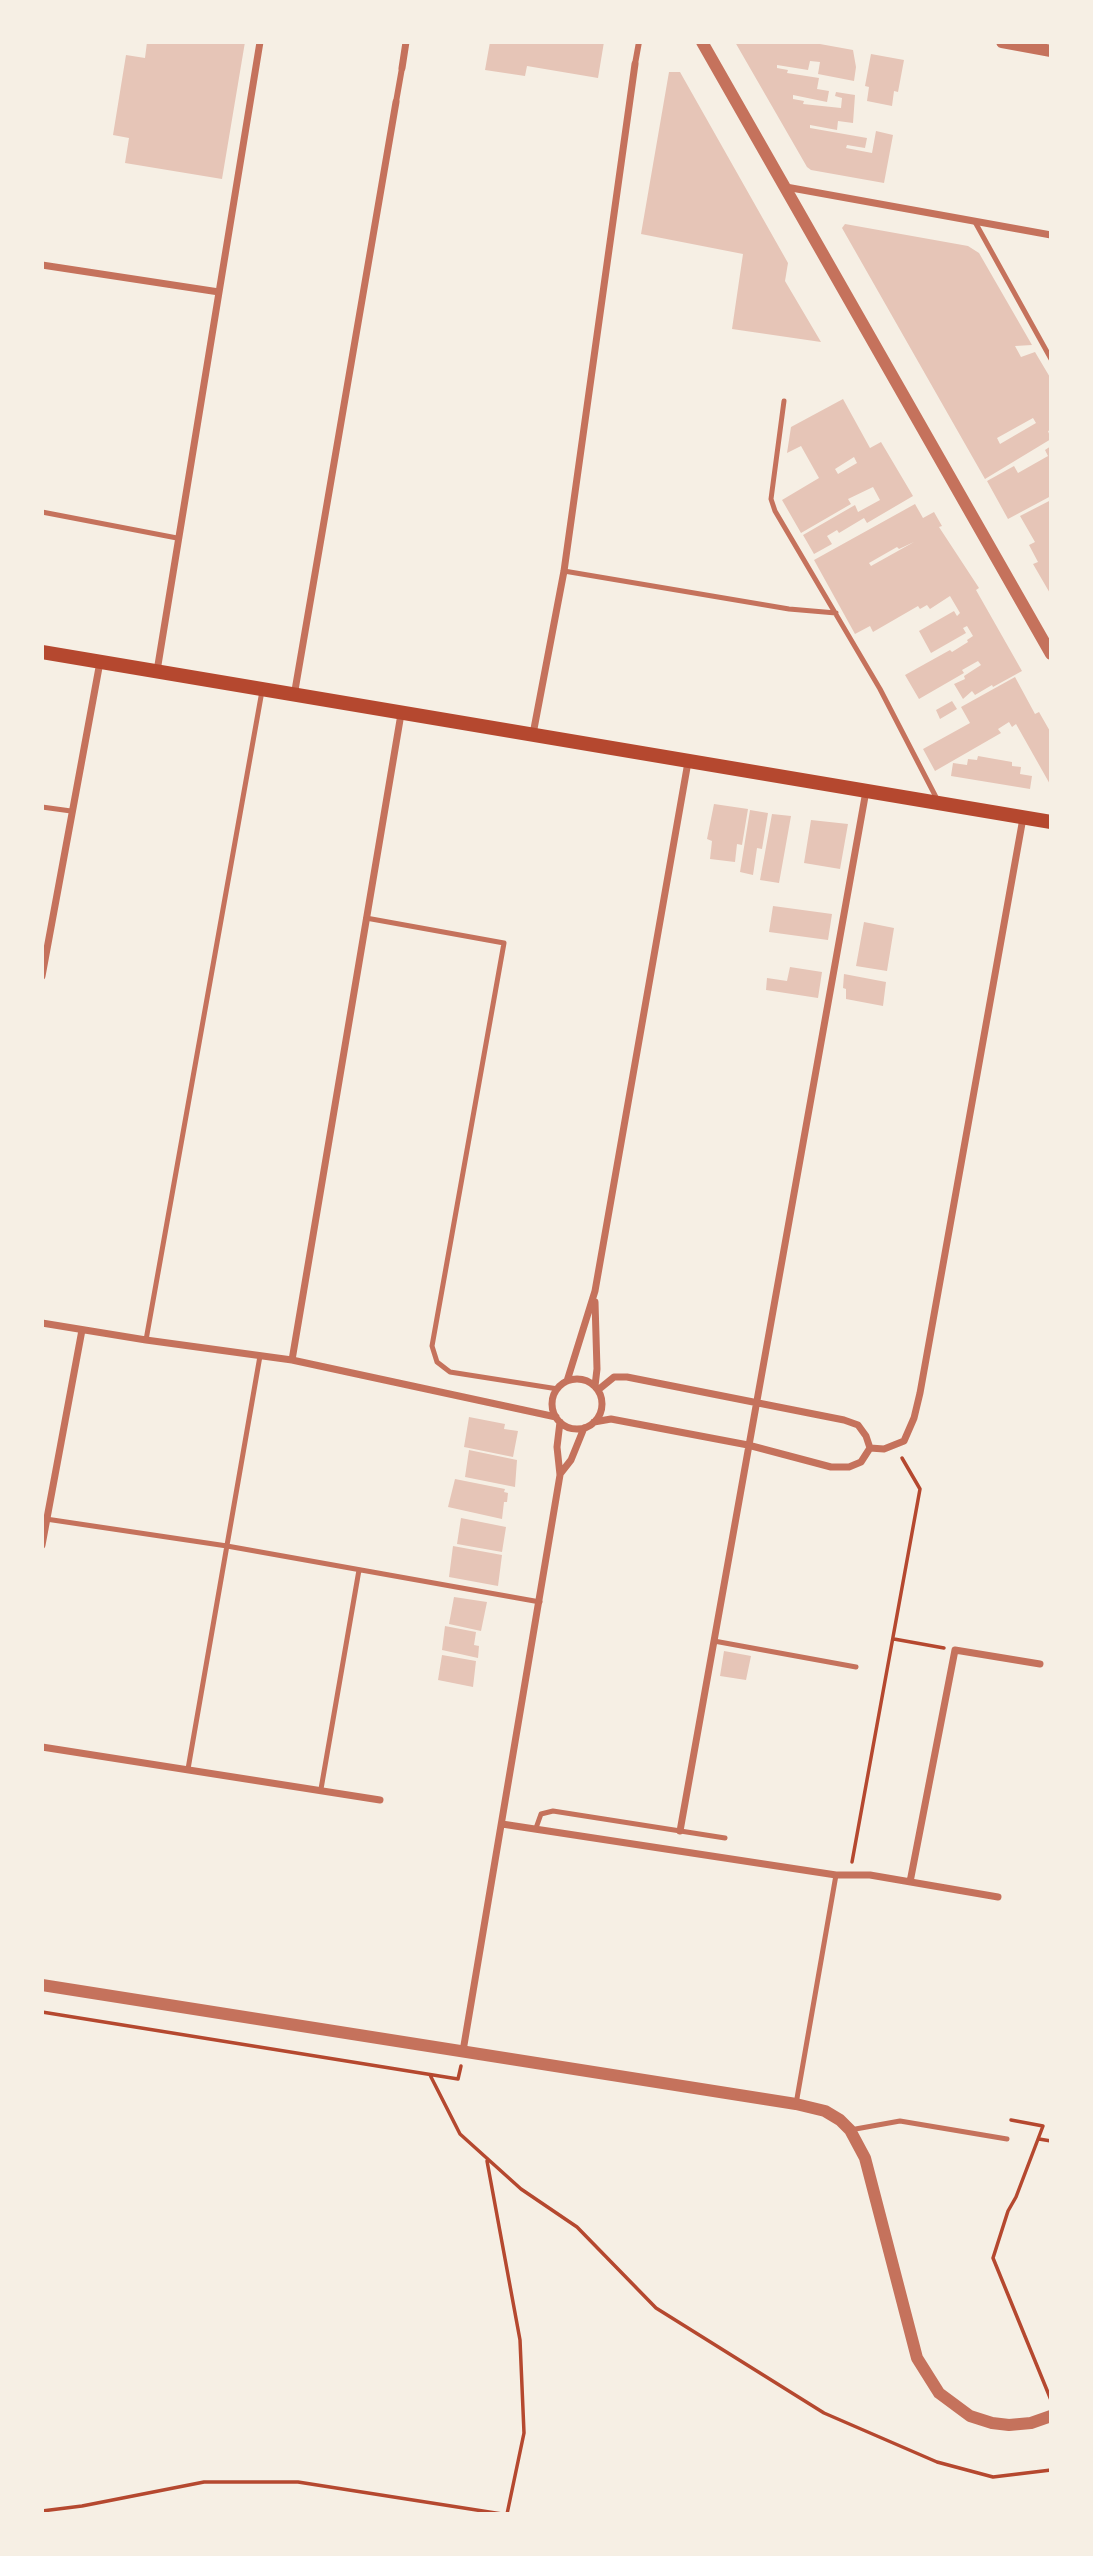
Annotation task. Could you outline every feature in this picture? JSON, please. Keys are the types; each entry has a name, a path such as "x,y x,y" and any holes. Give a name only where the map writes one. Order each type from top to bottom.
{"main road":[{"path":"42,652 1051,822"}],"street":[{"path":"157,672 260,42"},
{"path":"293,696 406,42"},
{"path":"533,735 564,571 639,42"},
{"path":"702,42 1051,654"},
{"path":"1002,42 1051,51"},
{"path":"785,186 1051,235"},
{"path":"42,265 219,292"},
{"path":"42,976 100,662"},
{"path":"292,1360 401,714"},
{"path":"463,2051 560,1475 558,1419 552,1403 558,1389 567,1381 595,1291 688,762"},
{"path":"680,1831 866,791"},
{"path":"870,1448 884,1449 904,1441 914,1418 1023,818"},
{"path":"595,1291 596,1388"},
{"path":"42,1322 146,1340 292,1360 558,1419 573,1429 611,1419 748,1445 831,1467 849,1467 861,1462 870,1448"},
{"path":"42,1545 82,1330"},
{"path":"596,1388 614,1377 627,1377 844,1420 858,1425 870,1448"},
{"path":"567,1381 582,1379 596,1388 601,1396 602,1410 594,1422"},
{"path":"560,1475 571,1460 584,1428"},
{"path":"909,1882 955,1650 1040,1664"},
{"path":"42,1746 380,1800"},
{"path":"502,1824 998,1897"},
{"path":"42,1985 796,2104 825,2111 840,2120 859,2143 871,2175 917,2358 927,2377 939,2393 970,2416 1009,2425 1031,2423 1051,2416"}],"lane":[{"path":"975,222 1051,359"},
{"path":"784,401 771,499 775,511 880,688 940,804"},
{"path":"42,512 177,538"},
{"path":"564,571 789,609 836,613"},
{"path":"146,1340 262,691"},
{"path":"42,807 71,811"},
{"path":"366,918 504,943 432,1346 438,1362 450,1372 558,1389"},
{"path":"188,1769 260,1356"},
{"path":"46,1519 227,1546 540,1602"},
{"path":"321,1789 359,1570"},
{"path":"714,1641 856,1667"},
{"path":"536,1828 541,1814 553,1811 725,1838"},
{"path":"796,2104 836,1875"},
{"path":"850,2130 900,2121 1007,2139"}],"path":[{"path":"854,1874 851,1866 920,1489 894,1446"},
{"path":"894,1639 955,1650"},
{"path":"42,2012 458,2080 463,2051"},
{"path":"430,2075 460,2134 521,2189 578,2227 656,2308 824,2413 937,2462 993,2477 1051,2470"},
{"path":"1011,2120 1043,2126 1017,2197 1008,2211 993,2258 1051,2400"},
{"path":"1039,2139 1051,2140"},
{"path":"42,2511 82,2506 204,2482 298,2482 504,2514 524,2433 520,2340 487,2158"}],"building":[{"path":"147,42 245,42 222,179 125,163 129,138 113,135 126,55 145,58"},
{"path":"490,42 604,42 598,78 527,66 525,76 485,70"},
{"path":"735,42 809,42 853,50 856,67 854,81 818,74 820,62 810,61 808,70 777,65 777,68 788,70 787,73 819,78 817,89 829,91 827,102 793,95 793,99 804,101 803,104 841,108 842,98 835,96 836,92 855,95 853,123 838,121 837,130 810,125 810,128 867,138 865,148 847,145 846,148 872,153 876,131 893,135 884,183 811,170 807,167"},
{"path":"871,54 904,60 898,92 894,91 892,106 867,101 869,87 865,86"},
{"path":"669,72 680,72 788,263 785,281 821,342 732,329 743,254 641,234"},
{"path":"845,224 968,246 979,253 1032,345 1015,346 1021,357 1035,352 1051,379 1051,430 1048,431 1051,439 985,479 842,228","holes":["1033,418 1036,423 1000,444 997,438"]},
{"path":"843,399 870,448 881,442 913,496 867,523 864,518 839,533 837,530 827,536 832,544 814,554 803,535 855,505 858,512 880,500 873,487 848,499 851,504 801,533 782,500 819,478 801,446 787,453 791,427","holes":["854,457 857,463 838,474 835,469"]},
{"path":"1051,446 1051,496 1008,519 987,481 1014,466 1018,473 1048,456 1045,450"},
{"path":"1051,500 1051,595 1033,564 1038,562 1029,545 1035,542 1020,516"},
{"path":"915,504 923,518 934,512 942,526 939,527 979,588 976,590 1022,671 975,695 972,691 963,699 954,684 965,679 964,676 981,665 978,661 962,670 964,673 919,699 905,675 950,650 952,652 973,636 967,626 963,628 966,633 931,653 919,631 954,611 957,616 960,613 950,596 930,609 927,605 920,609 918,606 873,632 870,626 855,634 814,560","holes":["914,542 871,566 869,563 897,547 899,549"]},
{"path":"1015,677 1035,714 1039,712 1051,733 1051,786 1016,724 1012,727 1009,722 998,729 1001,733 935,771 923,749 970,723 961,707"},
{"path":"952,701 957,709 940,719 936,710"},
{"path":"978,756 1012,762 1012,766 1021,767 1020,774 1032,776 1030,789 951,776 953,763 967,765 968,759 977,760"},
{"path":"714,804 748,809 742,845 737,844 735,862 710,859 712,841 707,839"},
{"path":"750,810 768,813 762,849 757,848 753,875 740,872"},
{"path":"772,814 791,816 779,883 760,880"},
{"path":"811,820 848,824 840,869 804,863"},
{"path":"773,906 832,914 828,940 769,932"},
{"path":"864,922 894,928 887,971 856,966"},
{"path":"790,967 822,972 818,998 766,990 767,978 787,981"},
{"path":"844,974 886,982 883,1006 846,999 846,989 843,988"},
{"path":"469,1417 505,1424 504,1429 518,1431 513,1457 464,1447"},
{"path":"469,1450 517,1460 515,1487 465,1477"},
{"path":"455,1479 505,1489 504,1492 508,1493 502,1519 448,1507"},
{"path":"461,1518 506,1527 502,1552 457,1544"},
{"path":"453,1546 502,1555 498,1586 449,1577"},
{"path":"454,1597 487,1602 481,1631 449,1624"},
{"path":"445,1626 476,1632 474,1645 479,1646 478,1658 442,1650"},
{"path":"724,1651 751,1656 746,1680 720,1676"},
{"path":"442,1655 476,1661 473,1687 438,1680"}]}
